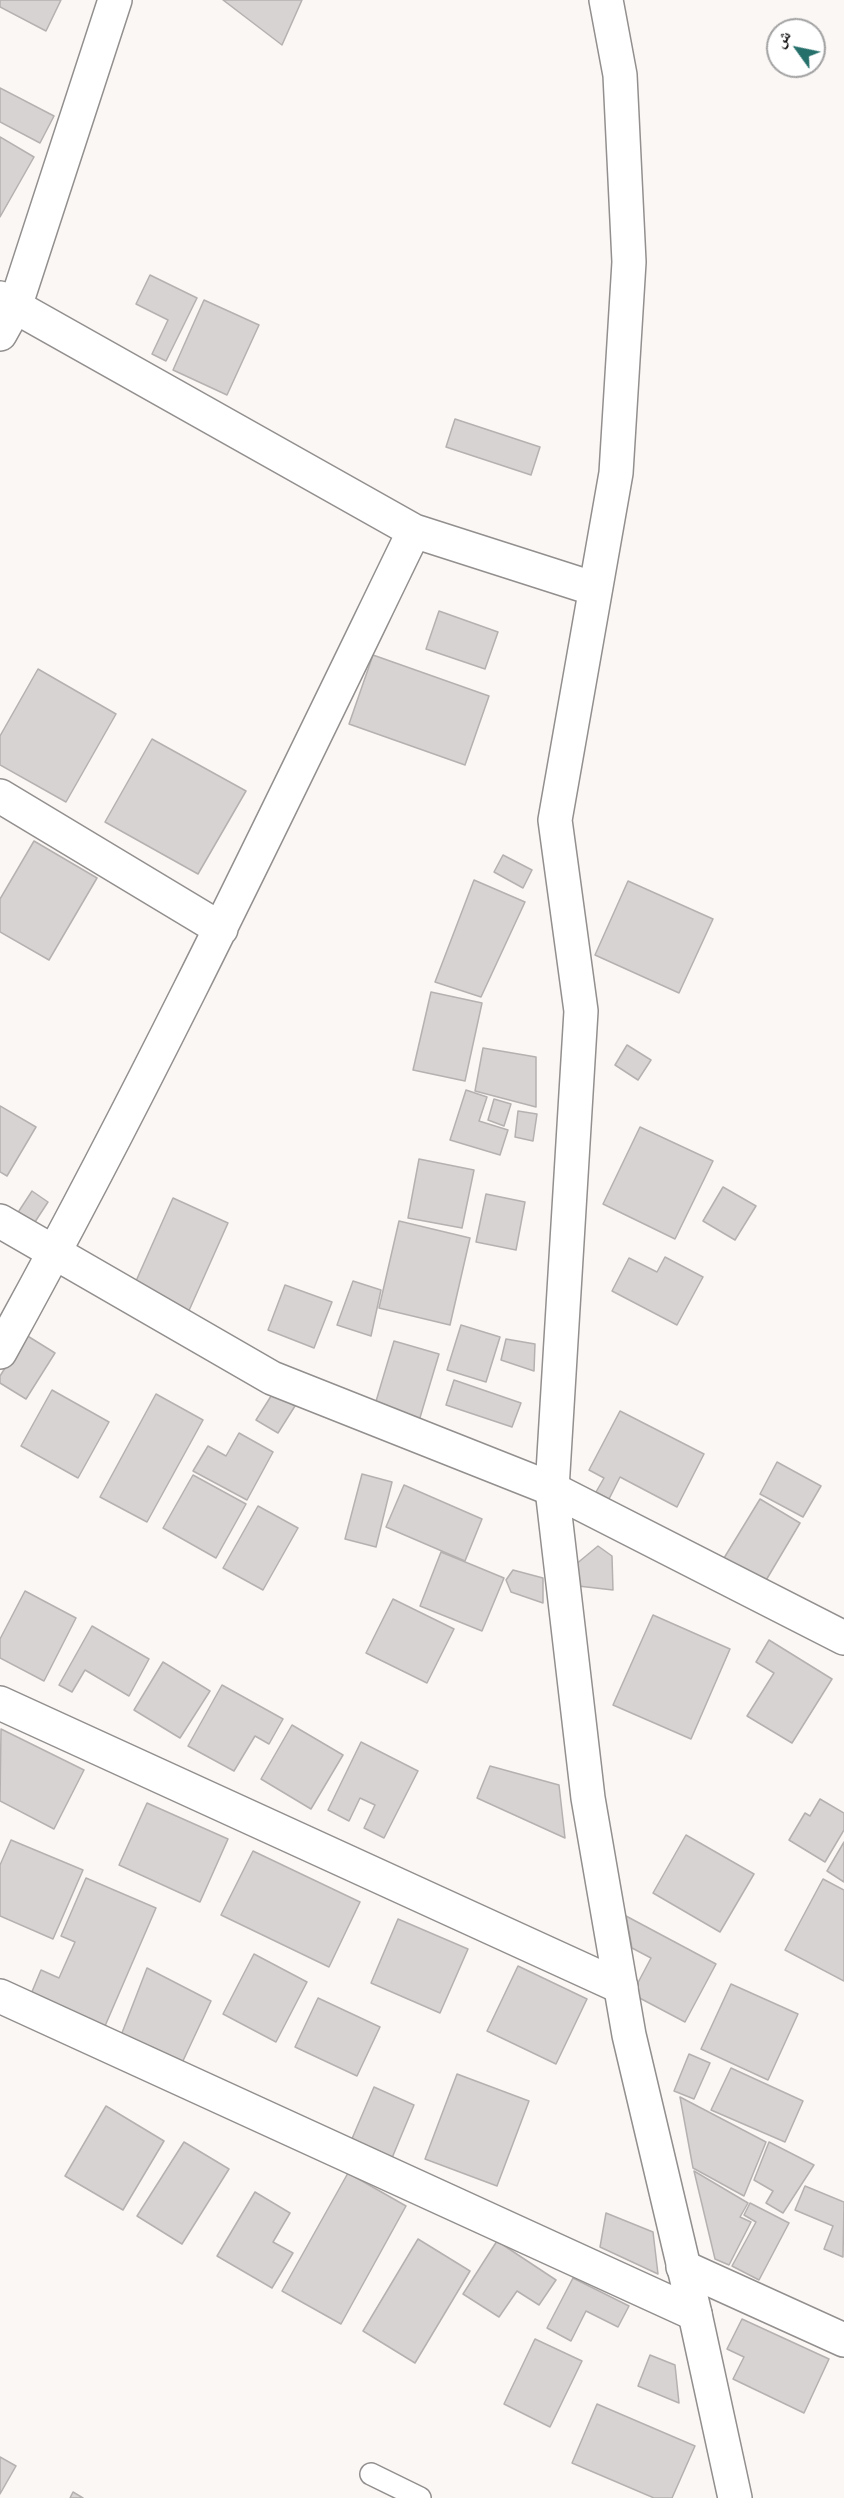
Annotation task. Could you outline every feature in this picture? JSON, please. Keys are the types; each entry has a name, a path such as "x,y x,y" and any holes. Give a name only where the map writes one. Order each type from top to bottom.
{"street":[{"path":"115,0 5,313 414,531 596,589"},
{"path":"606,0 620,75 629,262 616,473 555,820 581,1011 552,1489 588,1798 629,2035 695,2314 735,2498"},
{"path":"0,1352 56,1252 221,929 414,531"},
{"path":"0,795 221,929"},
{"path":"0,1221 273,1378 552,1489 844,1638"},
{"path":"0,1703 621,1988"},
{"path":"0,1996 695,2314"},
{"path":"683,2267 844,2340"}],"lane":[{"path":"371,2474 420,2498"}],"building":[{"path":"0,0 61,0 46,31 0,7"},
{"path":"223,0 302,0 282,45"},
{"path":"0,88 54,116 40,143 0,122"},
{"path":"0,137 34,157 0,217"},
{"path":"150,275 197,298 166,361 152,354 168,320 136,304"},
{"path":"204,300 259,325 227,395 173,370"},
{"path":"455,419 540,447 531,475 446,447"},
{"path":"439,611 498,632 485,669 426,649"},
{"path":"373,655 489,696 465,765 349,724"},
{"path":"38,669 116,714 66,802 0,765 0,736"},
{"path":"152,739 246,791 198,874 105,822"},
{"path":"34,841 97,878 49,960 0,932 0,899"},
{"path":"503,855 532,870 523,888 494,872"},
{"path":"474,880 525,902 481,997 435,982"},
{"path":"628,881 713,919 679,993 595,955"},
{"path":"431,992 482,1003 465,1081 413,1070"},
{"path":"627,1045 651,1060 638,1080 615,1065"},
{"path":"483,1048 536,1057 536,1107 475,1091"},
{"path":"466,1090 487,1097 479,1121 508,1130 500,1155 450,1140"},
{"path":"494,1099 511,1104 504,1126 488,1120"},
{"path":"0,1106 36,1127 7,1176 0,1172"},
{"path":"518,1111 537,1114 533,1141 515,1137"},
{"path":"640,1127 713,1161 675,1239 603,1204"},
{"path":"419,1159 474,1170 462,1228 408,1218"},
{"path":"723,1187 756,1206 735,1240 703,1221"},
{"path":"32,1191 48,1202 33,1225 17,1214"},
{"path":"486,1194 525,1202 516,1250 476,1242"},
{"path":"173,1198 228,1223 187,1315 132,1290"},
{"path":"399,1221 470,1238 450,1325 379,1308"},
{"path":"665,1257 703,1277 677,1325 612,1291 629,1258 657,1272"},
{"path":"353,1281 381,1290 371,1336 337,1325"},
{"path":"285,1285 332,1302 314,1348 268,1330"},
{"path":"461,1325 500,1337 486,1382 447,1370"},
{"path":"26,1335 55,1353 26,1399 0,1383 0,1376"},
{"path":"506,1339 535,1344 534,1371 501,1360"},
{"path":"394,1341 439,1354 419,1421 374,1408"},
{"path":"454,1380 521,1403 512,1427 446,1405"},
{"path":"52,1390 109,1422 78,1478 21,1446"},
{"path":"273,1393 295,1406 278,1433 256,1420"},
{"path":"156,1394 203,1420 147,1522 100,1497"},
{"path":"620,1411 704,1454 677,1507 620,1477 609,1499 596,1492 604,1478 589,1470"},
{"path":"239,1433 273,1452 247,1500 193,1471 208,1446 226,1456"},
{"path":"777,1462 821,1486 803,1517 760,1494"},
{"path":"362,1474 392,1482 376,1547 345,1539"},
{"path":"193,1475 246,1504 216,1558 163,1528"},
{"path":"404,1485 482,1519 465,1561 386,1527"},
{"path":"760,1499 800,1523 762,1587 721,1563"},
{"path":"258,1506 298,1528 263,1590 223,1568"},
{"path":"598,1546 612,1556 613,1590 578,1586 575,1565"},
{"path":"441,1552 504,1578 482,1631 420,1606"},
{"path":"513,1570 543,1578 543,1603 511,1592 506,1580"},
{"path":"25,1591 76,1618 44,1681 0,1658 0,1639"},
{"path":"393,1599 454,1629 427,1683 366,1653"},
{"path":"653,1615 730,1649 691,1739 613,1705"},
{"path":"92,1626 149,1659 129,1696 85,1670 72,1692 59,1685"},
{"path":"769,1640 832,1679 792,1743 747,1716 774,1673 756,1662"},
{"path":"163,1662 210,1691 180,1738 134,1710"},
{"path":"222,1685 283,1719 269,1744 255,1736 234,1771 188,1746"},
{"path":"292,1725 343,1755 311,1809 261,1779"},
{"path":"1,1729 84,1770 54,1829 0,1801"},
{"path":"361,1742 418,1771 384,1838 364,1828 375,1805 360,1798 349,1821 328,1810"},
{"path":"490,1766 559,1785 565,1838 477,1798"},
{"path":"820,1799 844,1813 844,1830 825,1862 789,1840 805,1813 810,1816"},
{"path":"147,1803 228,1839 200,1902 119,1865"},
{"path":"686,1835 754,1874 720,1932 653,1893"},
{"path":"11,1840 83,1870 53,1939 0,1916 0,1865"},
{"path":"844,1842 844,1882 827,1871"},
{"path":"253,1851 360,1902 329,1967 221,1915"},
{"path":"86,1878 156,1908 105,2026 31,1994 41,1970 59,1978 75,1942 61,1936"},
{"path":"823,1879 844,1890 844,1981 785,1950"},
{"path":"626,1916 716,1964 685,2022 632,1994 651,1958 632,1948"},
{"path":"398,1919 468,1949 440,2013 371,1983"},
{"path":"254,1954 307,1982 276,2042 223,2014"},
{"path":"518,1966 587,1999 556,2064 487,2031"},
{"path":"147,1968 211,2001 182,2063 120,2038"},
{"path":"731,1984 798,2014 768,2080 701,2049"},
{"path":"318,1998 380,2027 357,2076 295,2047"},
{"path":"689,2054 710,2063 694,2099 674,2091"},
{"path":"731,2068 803,2101 785,2142 711,2110"},
{"path":"457,2074 529,2101 497,2186 425,2159"},
{"path":"374,2087 414,2105 392,2158 351,2141"},
{"path":"680,2097 766,2142 744,2196 693,2168"},
{"path":"106,2106 164,2141 123,2210 65,2176"},
{"path":"184,2142 229,2169 182,2244 137,2216"},
{"path":"769,2142 814,2165 783,2213 766,2203 773,2191 754,2180"},
{"path":"694,2171 748,2203 740,2217 751,2222 729,2265 715,2259"},
{"path":"348,2173 406,2206 341,2324 282,2291"},
{"path":"805,2186 844,2202 843,2257 824,2249 833,2226 795,2210"},
{"path":"255,2192 290,2213 273,2242 293,2253 272,2288 217,2256"},
{"path":"750,2203 789,2223 759,2280 732,2266 756,2222 744,2215"},
{"path":"606,2213 653,2232 658,2274 600,2247"},
{"path":"418,2239 470,2271 415,2363 363,2331"},
{"path":"497,2241 556,2280 539,2305 517,2291 499,2317 463,2294"},
{"path":"573,2278 629,2306 618,2327 586,2311 571,2341 547,2328"},
{"path":"742,2319 829,2359 804,2413 733,2379 744,2357 727,2349"},
{"path":"535,2339 582,2361 550,2427 504,2404"},
{"path":"650,2355 675,2365 679,2403 638,2386"},
{"path":"597,2404 695,2446 672,2498 654,2498 572,2463"},
{"path":"0,2457 16,2466 0,2494"},
{"path":"73,2492 83,2498 70,2498"}]}
